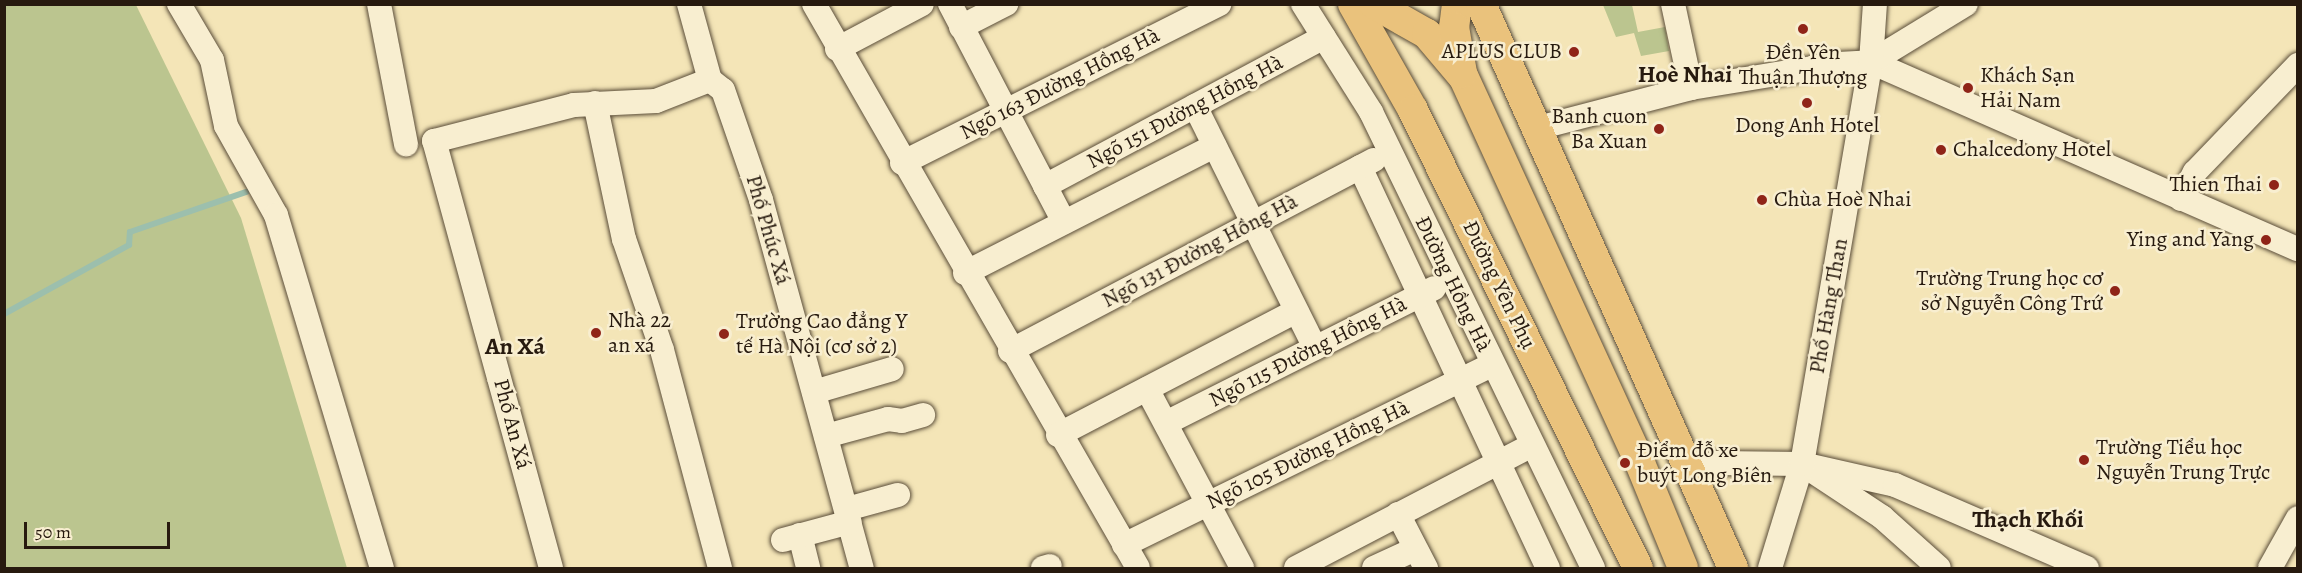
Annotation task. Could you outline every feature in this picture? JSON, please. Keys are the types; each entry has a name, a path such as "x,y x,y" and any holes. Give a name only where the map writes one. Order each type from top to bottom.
{"main road":[{"name":"Đường Yên Phụ","path":"1353,4 1413,110 1638,568"},
{"path":"1374,4 1427,34 1464,78"},
{"path":"1457,4 1454,27 1464,78 1640,463 1683,568"},
{"path":"1481,4 1534,129 1733,568"}],"street":[{"path":"179,4 212,60 226,126 276,215 382,568"},
{"path":"379,4 406,144"},
{"name":"Phố Phúc Xá","path":"689,4 710,80 723,90 761,200 862,568"},
{"path":"814,4 837,49 1058,435 1138,568"},
{"path":"837,49 922,4"},
{"path":"950,4 1064,222"},
{"path":"961,27 1006,4"},
{"name":"Ngõ 163 Đường Hồng Hà","path":"902,163 1219,4"},
{"name":"Đường Hồng Hà","path":"1303,4 1371,112 1450,280 1593,568"},
{"path":"1673,4 1691,88"},
{"name":"Phố Hàng Than","path":"1770,568 1802,464 1871,62 1875,4"},
{"path":"1871,62 1966,4"},
{"name":"Ngõ 151 Đường Hồng Hà","path":"1045,186 1324,37"},
{"path":"1534,129 1691,88 1838,64 1871,62 2298,249"},
{"path":"2181,199 2195,172 2298,65"},
{"path":"710,80 656,101 595,103 624,238 662,350 720,568"},
{"name":"Phố An Xá","path":"551,568 434,141 574,105 595,103"},
{"path":"1195,106 1315,348"},
{"path":"965,273 1214,146"},
{"name":"Ngõ 131 Đường Hồng Hà","path":"1010,351 1390,152"},
{"name":"Đường Hồng Hà","path":"1360,167 1548,568"},
{"name":"Ngõ 115 Đường Hồng Hà","path":"1166,423 1450,280"},
{"name":"Ngõ 115 Đường Hồng Hà","path":"1058,435 1296,311"},
{"name":"Ngõ 105 Đường Hồng Hà","path":"1124,544 1492,365"},
{"path":"814,392 892,369"},
{"path":"1147,389 1242,568"},
{"path":"826,436 888,419 902,421 923,415"},
{"path":"1296,568 1498,460 1532,445"},
{"path":"1689,474 1719,463 1802,464 1895,485 2087,568"},
{"path":"1802,464 1882,517 1939,568"},
{"path":"1882,517 1881,497 1895,485"},
{"path":"808,568 792,537 898,495"},
{"path":"1374,568 1421,559 1398,514"},
{"path":"2270,568 2298,518"}],"green space":[{"path":"4,5 136,5 241,218 347,568 5,568"},
{"path":"1603,5 1632,5 1638,32 1665,27 1669,51 1641,56 1634,33 1616,37"}],"waterway":[{"path":"4,314 129,245 130,232 246,192"}],"place":[{"name":"Đền Yên Thuận Thượng","path":"1803,29"},
{"name":"APLUS CLUB","path":"1574,52"},
{"name":"Khách Sạn Hải Nam","path":"1968,88"},
{"name":"Dong Anh Hotel","path":"1807,103"},
{"name":"Banh cuon Ba Xuan","path":"1659,129"},
{"name":"Chalcedony Hotel","path":"1941,150"},
{"name":"Thien Thai","path":"2274,185"},
{"name":"Chùa Hoè Nhai","path":"1762,200"},
{"name":"Ying and Yang","path":"2266,240"},
{"name":"Trường Trung học cơ sở Nguyễn Công Trứ","path":"2115,291"},
{"name":"Nhà 22 an xá","path":"596,333"},
{"name":"Trường Cao đẳng Y tế Hà Nội (cơ sở 2)","path":"724,334"},
{"name":"Trường Tiểu học Nguyễn Trung Trực","path":"2084,460"},
{"name":"Điểm đỗ xe buýt Long Biên","path":"1625,463"}],"district":[{"name":"Hoè Nhai","path":"1685,75"},
{"name":"An Xá","path":"515,347"},
{"name":"Thạch Khối","path":"2028,520"}]}
